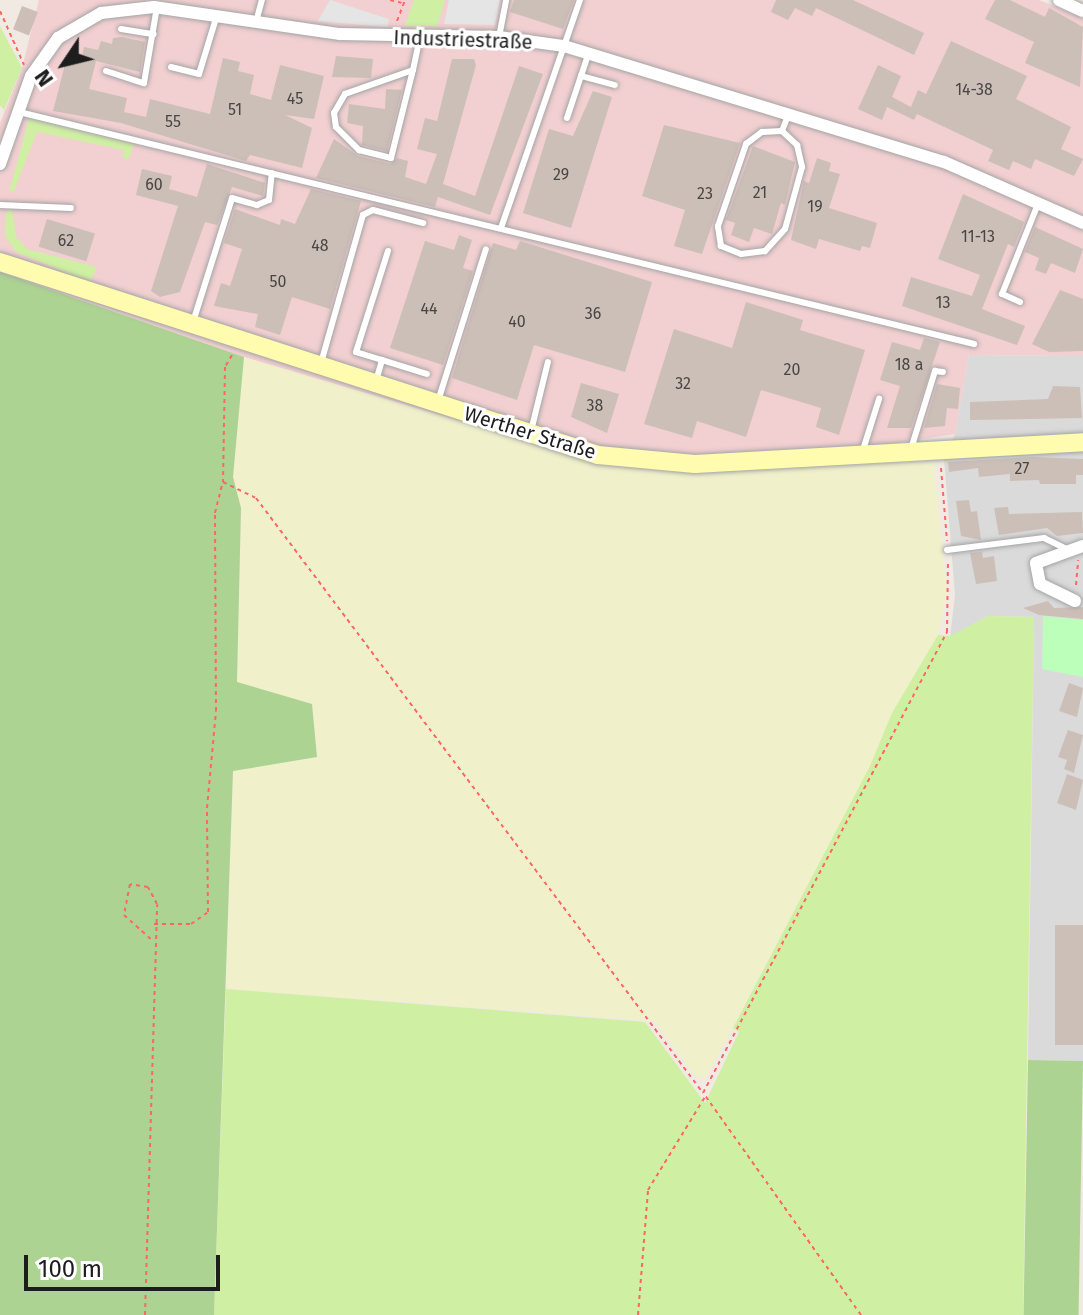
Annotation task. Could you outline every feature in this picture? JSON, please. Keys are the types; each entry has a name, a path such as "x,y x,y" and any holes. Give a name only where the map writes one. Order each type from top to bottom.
{"street":[{"path":"1059,0 1083,11"},
{"name":"Industriestraße","path":"0,164 40,57 79,23 135,3 256,22 396,37 499,37 564,46 979,174 1083,223"},
{"name":"Werther Straße","path":"0,262 598,455 695,464 911,449 1083,442"},
{"path":"1075,601 1040,584 1036,563 1076,547"}],"lane":[{"path":"256,22 262,0"},
{"path":"499,37 506,0"},
{"path":"501,228 580,0"},
{"path":"106,71 144,83 157,7"},
{"path":"171,67 199,74 217,15"},
{"path":"121,29 154,34"},
{"path":"413,70 345,94 334,113 336,127 359,150 391,158 413,70 420,37"},
{"path":"567,118 589,52"},
{"path":"581,76 615,85"},
{"path":"19,112 974,344"},
{"path":"782,131 789,113"},
{"path":"782,131 797,145 802,167 785,229 765,251 741,254 721,246 718,226 746,144 762,132 782,131"},
{"path":"192,325 232,198 257,205 269,200 272,173"},
{"path":"1020,302 1002,294 1039,201"},
{"path":"0,205 71,208"},
{"path":"320,367 363,215 373,210 423,223"},
{"path":"437,404 486,249"},
{"path":"388,251 356,352 427,374"},
{"path":"375,384 382,360"},
{"path":"531,434 548,362"},
{"path":"911,449 935,371 943,372"},
{"path":"862,453 879,399"},
{"path":"947,550 1044,538 1076,547"}],"path":[{"path":"390,0 404,2 396,37"},
{"path":"0,11 13,48 31,76"},
{"path":"153,924 191,924 208,912 207,808 216,711 215,513 223,482 225,367 242,341"},
{"path":"638,1315 648,1190 704,1095 947,632 947,550 940,448"},
{"path":"223,482 256,498 704,1095 861,1315"},
{"path":"1075,601 1076,547"},
{"path":"145,1315 154,895 148,887 130,884 124,915 153,941"}],"shaded area":[{"path":"39,0 1039,0 1083,18 1083,356 969,355 955,434 698,473 604,464 244,357 0,272 0,123 22,68"},
{"path":"330,0 389,19 387,27 318,21"},
{"path":"449,0 500,0 495,25 444,24"},
{"path":"969,355 1083,356 1083,1061 1028,1060 1034,617 988,616 950,637 955,595 944,458 955,434"}],"green space":[{"path":"414,0 445,0 437,26 405,26"},
{"path":"0,26 22,68 4,110 0,105"},
{"path":"29,118 134,144 128,160 123,158 124,150 37,132 14,191 9,192"},
{"path":"12,208 16,237 27,249 97,267 90,282 16,252 5,236 6,212"},
{"path":"0,272 244,357 233,477 241,508 237,682 312,704 317,757 233,771 214,1315 0,1315"},
{"path":"244,357 604,464 934,461 947,595 938,635 892,713 870,766 705,1080 694,1075 654,1021 226,989 233,770 316,757 312,704 237,683 241,508 233,477"},
{"path":"988,616 1034,617 1023,1315 214,1315 226,989 645,1022 705,1103 739,1032 733,1028 870,766 892,713 938,635 950,636"},
{"path":"1043,616 1083,620 1083,677 1042,669"},
{"path":"1028,1060 1083,1061 1079,1315 1024,1315"}],"building":[{"path":"514,0 574,0 563,29 510,12"},
{"path":"776,0 853,0 924,33 914,55 816,8 812,16 795,8 788,20 771,12"},
{"path":"995,0 1010,0 1045,17 1049,8 1083,27 1080,87 1025,63 1034,42 985,19"},
{"path":"22,6 38,12 29,35 13,29"},
{"path":"113,38 145,42 140,72 96,61 89,89 127,98 124,112 146,117 150,99 210,114 223,58 240,62 238,71 254,75 250,94 271,100 280,65 324,76 314,119 285,115 312,128 302,168 250,155 246,161 121,123 53,111 68,53 82,56 84,47 98,50 101,41 112,44"},
{"path":"951,41 1027,76 1016,99 1071,127 1061,149 1083,159 1074,176 1035,159 1031,169 1013,161 1009,170 988,161 993,150 917,114 914,120 887,107 882,120 858,109 878,65 901,76 892,97 911,107 918,90 926,94"},
{"path":"336,56 373,59 371,78 332,77"},
{"path":"452,59 474,59 476,65 443,184 475,196 519,66 543,74 490,215 438,197 435,207 316,178 334,139 358,156 390,164 397,158 408,161 405,177 426,184 437,154 417,149 425,118 437,121"},
{"path":"386,89 402,90 387,151 362,145 363,126 347,123 349,104 385,109"},
{"path":"593,91 612,97 571,228 523,213 549,129 573,136"},
{"path":"664,125 740,143 702,254 674,246 685,210 642,196"},
{"path":"753,146 795,162 785,205 781,203 772,234 754,228 749,242 731,235 735,223 726,220"},
{"path":"817,158 831,163 829,171 840,174 829,208 877,223 870,248 862,246 860,251 819,239 816,249 791,240 804,181 809,183"},
{"path":"207,164 265,183 263,196 232,187 217,225 205,222 180,292 160,297 151,291 178,206 136,195 142,169 172,176 169,189 197,197"},
{"path":"311,189 361,201 330,309 292,297 280,335 255,327 258,314 214,306 221,283 230,286 242,249 224,243 235,209 280,225 281,219 295,224"},
{"path":"963,194 1024,222 1014,247 1008,244 982,309 1025,326 1017,345 902,306 911,277 972,296 980,275 938,259"},
{"path":"47,219 95,234 86,261 39,247"},
{"path":"1035,227 1083,249 1075,273 1051,263 1046,274 1035,270 1039,258 1025,252"},
{"path":"459,235 472,240 463,268 473,271 443,365 390,348 425,241 454,250"},
{"path":"520,241 652,282 625,372 534,345 517,400 452,378 493,243 516,250"},
{"path":"1060,290 1083,299 1083,351 1049,352 1032,344"},
{"path":"746,302 803,320 800,330 865,350 839,435 816,427 821,408 761,390 746,437 697,421 692,438 644,424 674,329 732,348"},
{"path":"924,338 940,342 911,428 887,428 900,386 880,380 892,342 920,350"},
{"path":"581,383 619,394 607,433 571,417"},
{"path":"937,384 960,388 958,409 947,408 945,426 924,428"},
{"path":"1053,386 1080,387 1082,418 970,420 970,402 1048,399"},
{"path":"1034,457 1083,459 1083,475 1076,475 1076,484 1040,484 1039,480 1010,481 1010,474 979,477 978,468 949,472 948,462"},
{"path":"969,500 971,512 977,511 981,540 961,536 956,501"},
{"path":"1008,507 1009,514 1082,512 1083,533 1057,536 1047,528 999,535 994,508"},
{"path":"982,552 983,558 994,556 997,581 976,584 970,553"},
{"path":"1048,601 1054,608 1083,607 1083,619 1039,615 1023,608"},
{"path":"1069,683 1083,688 1077,717 1059,711"},
{"path":"1068,730 1083,735 1074,773 1064,769 1067,760 1058,757"},
{"path":"1067,774 1083,780 1076,810 1057,803"},
{"path":"1055,925 1083,925 1083,1045 1055,1045"}]}
